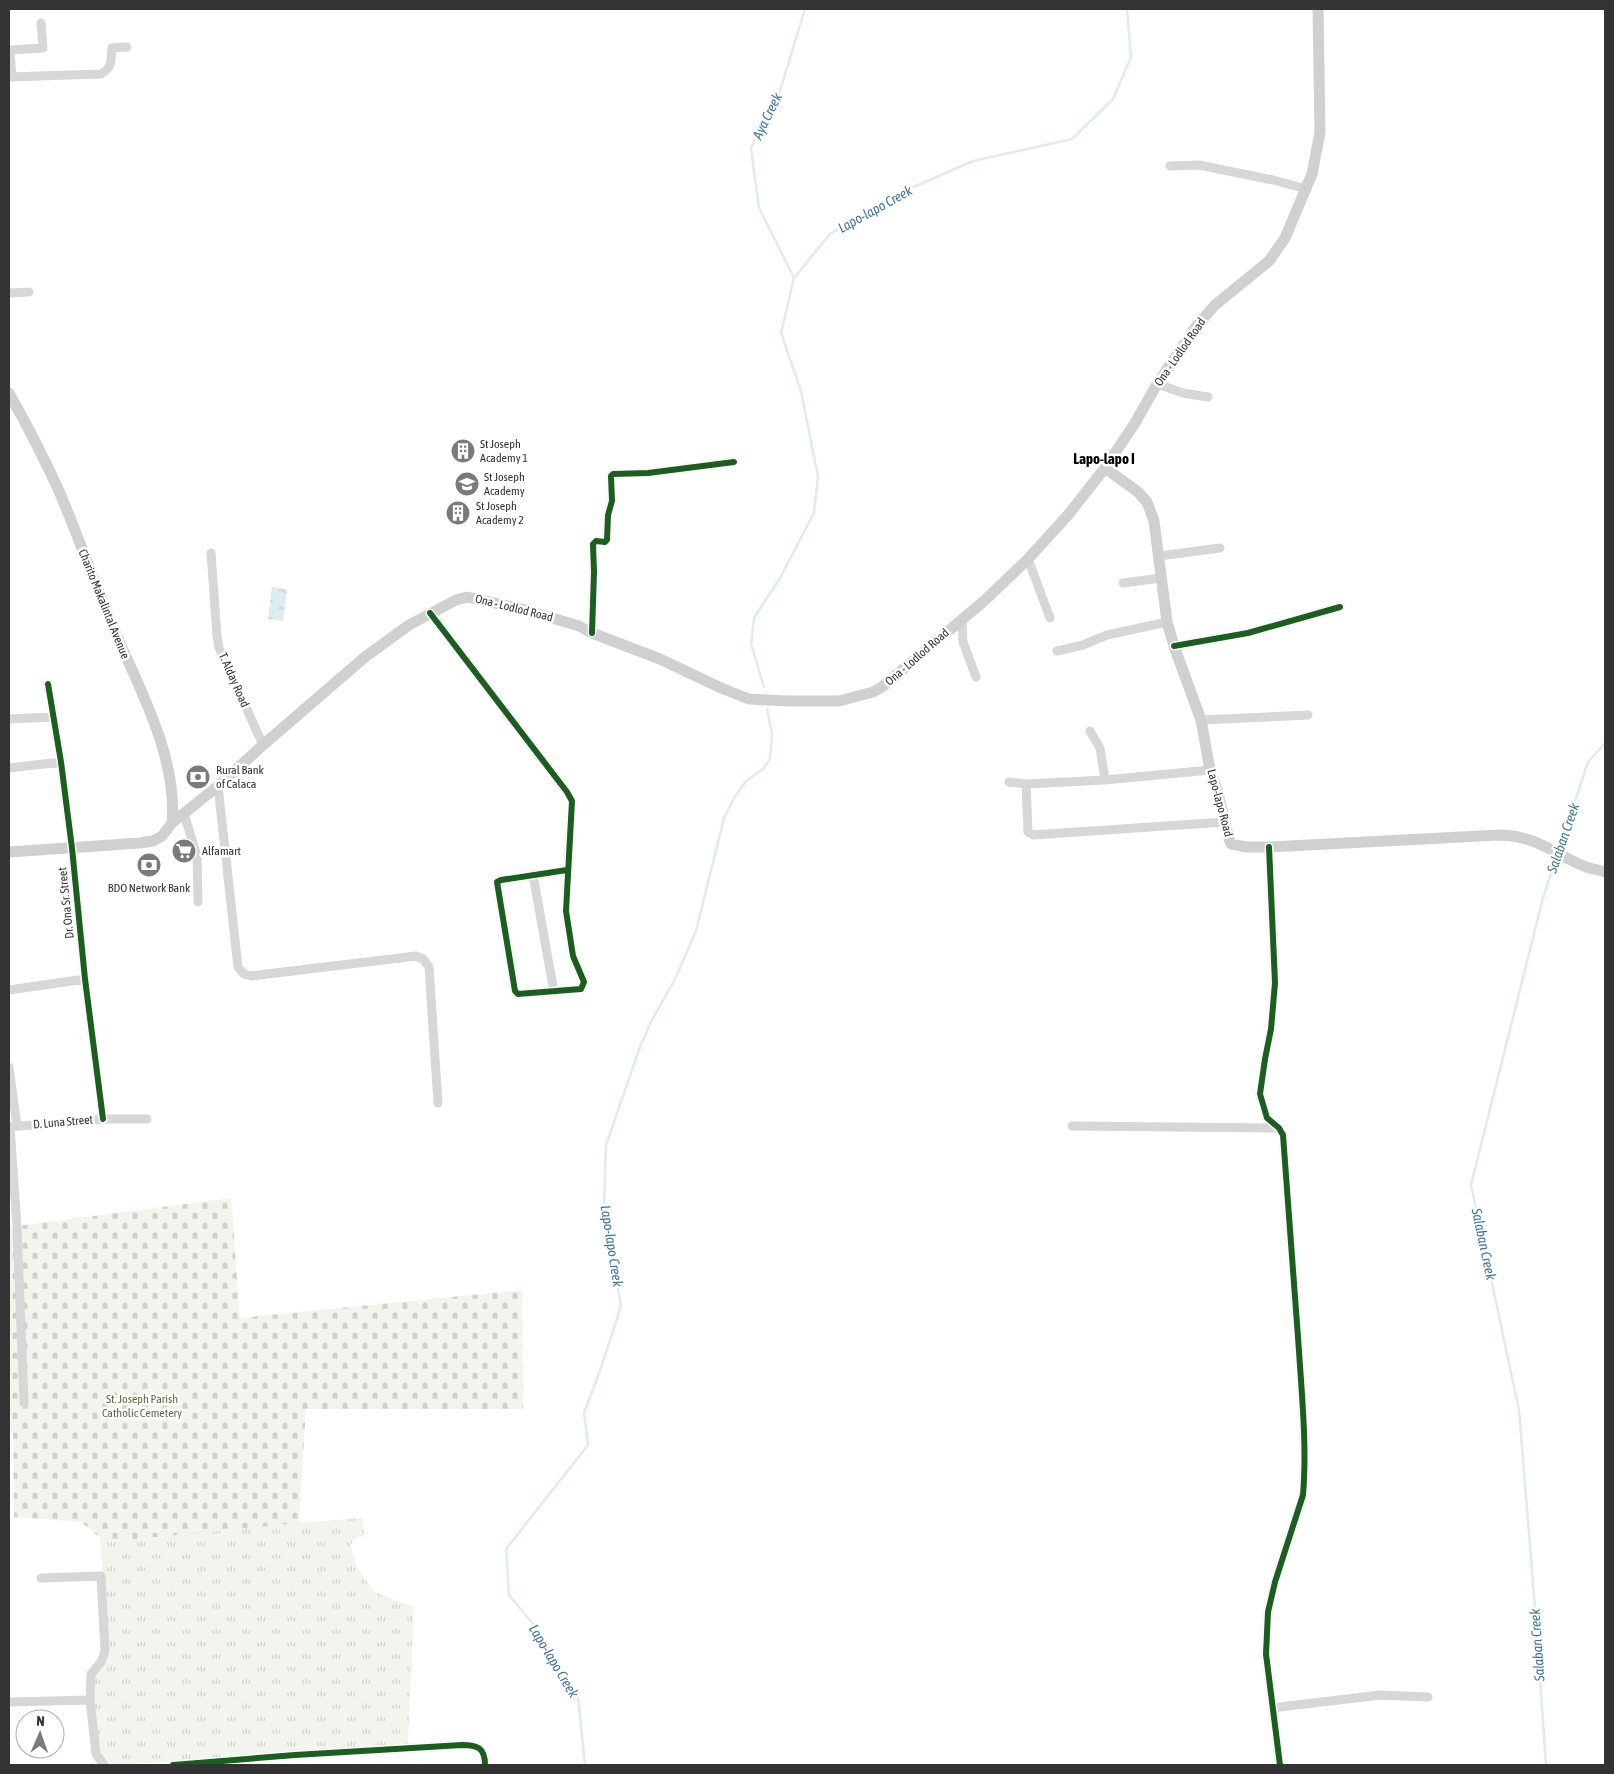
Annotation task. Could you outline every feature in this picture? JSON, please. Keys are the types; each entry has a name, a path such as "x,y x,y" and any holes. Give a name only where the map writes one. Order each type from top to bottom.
{"main road":[{"name":"Ona - Lodlod Road","path":"9,852 140,843 153,841 162,836 172,823 218,786 365,657 409,625 456,600 467,597 579,626 750,699 788,701 839,700 855,698 882,688 984,601 1028,559 1068,515 1105,468 1136,423 1157,384 1195,328 1215,304 1269,261 1285,238 1307,189 1315,162 1320,132 1318,9"},
{"name":"Charito Makalintal Avenue","path":"9,393 31,433 59,492 122,649 150,711 172,785 172,823"},
{"name":"Lapo-lapo Road","path":"1105,468 1138,492 1147,502 1154,521 1167,622 1201,720 1210,770 1232,844 1246,847 1269,847 1499,834 1516,835 1536,841 1586,867 1605,872"}],"street":[{"path":"41,23 43,48 10,50 10,77 101,74 108,69 111,63 112,48 127,47"},
{"path":"1170,166 1199,165 1307,189"},
{"path":"9,293 29,292"},
{"path":"1157,384 1183,393 1208,397"},
{"path":"592,633 594,572 592,544 596,541 605,542 607,540 608,515 612,501 611,476 613,474 648,473 734,462"},
{"path":"1159,556 1220,548"},
{"name":"T. Alday Road","path":"211,553 219,648 263,745"},
{"path":"1028,559 1050,618"},
{"path":"1123,583 1161,578"},
{"path":"1174,646 1248,633 1340,607"},
{"path":"430,613 572,801 566,911 573,956 584,982 581,989 518,994 515,991 496,885 501,880 567,870"},
{"path":"962,619 963,642 976,676"},
{"path":"1057,651 1107,635 1167,622"},
{"name":"Dr. Ona Sr. Street","path":"48,684 61,761 85,979 103,1119"},
{"path":"1201,720 1308,715"},
{"path":"9,719 54,717"},
{"path":"1090,731 1100,748 1105,780"},
{"path":"9,768 61,761"},
{"path":"1009,782 1026,784 1105,780 1210,770"},
{"path":"1026,784 1027,826 1028,832 1033,835 1224,822"},
{"path":"218,786 238,967 244,974 251,976 416,956 423,959 429,967 438,1103"},
{"path":"184,814 197,856 198,902"},
{"path":"1269,847 1275,983 1272,1029 1260,1094 1267,1118 1279,1128 1283,1135 1290,1214 1303,1423 1304,1483 1303,1495 1275,1582 1268,1612 1266,1654 1280,1765"},
{"path":"533,875 554,992"},
{"path":"9,990 85,979"},
{"path":"9,1067 24,1403"},
{"name":"D. Luna Street","path":"12,1127 103,1119 147,1119"},
{"path":"1072,1126 1279,1128"},
{"path":"41,1578 100,1576 105,1651 101,1662 92,1674 90,1700 96,1754 104,1765"},
{"path":"1272,1708 1380,1695 1428,1697"},
{"path":"9,1702 90,1700"},
{"path":"174,1765 295,1755 462,1745 476,1745 485,1758 485,1765"}],"green space":[{"name":"St. Joseph Parish Catholic Cemetery","path":"231,1198 240,1318 522,1290 523,1409 306,1409 299,1523 105,1542 81,1522 14,1517 13,1433 9,1432 9,1227"},
{"path":"363,1518 364,1538 360,1536 354,1539 350,1546 357,1568 374,1592 414,1607 408,1745 116,1765 105,1762 99,1754 93,1701 93,1675 109,1651 100,1538"}],"water":[{"path":"272,587 287,589 283,621 268,619"}],"waterway":[{"name":"Aya Creek","path":"794,278 759,208 751,148 778,97 805,9"},
{"name":"Lapo-lapo Creek","path":"764,687 751,644 754,618 780,578 814,513 818,477 801,391 781,333 794,278 830,234 891,197 973,161 1072,139 1113,99 1131,57 1127,9"},
{"name":"Lapo-lapo Creek","path":"585,1765 578,1697 539,1631 509,1595 506,1549 588,1445 584,1413 621,1306 604,1205 606,1145 640,1047 651,1022 675,979 696,931 724,818 734,798 746,781 763,769 770,759 772,734 767,709"},
{"name":"Salaban Creek","path":"1559,850 1588,762 1605,743"},
{"name":"Salaban Creek","path":"1546,1765 1519,1410 1471,1185 1543,898 1557,855"}],"cycle path":[{"path":"592,633 593,544 596,541 605,542 607,540 608,515 612,501 611,476 613,474 648,473 734,462"},
{"path":"1174,646 1248,633 1340,607"},
{"path":"430,613 572,801 566,911 573,956 584,982 581,989 518,994 515,991 497,882 567,870"},
{"path":"48,684 61,762 72,848 85,979 103,1119"},
{"path":"1269,847 1275,983 1271,1029 1260,1094 1267,1118 1279,1128 1283,1135 1304,1441 1303,1495 1275,1582 1268,1612 1266,1654 1280,1765"},
{"path":"173,1765 295,1755 462,1745 476,1747 482,1751 485,1765"}],"place":[{"name":"St Joseph Academy 1","path":"463,451"},
{"name":"St Joseph Academy","path":"467,484"},
{"name":"St Joseph Academy 2","path":"458,513"},
{"name":"Rural Bank of Calaca","path":"198,777"},
{"name":"Alfamart","path":"184,851"},
{"name":"BDO Network Bank","path":"149,865"}],"district":[{"name":"Lapo-lapo I","path":"1104,459"}]}
